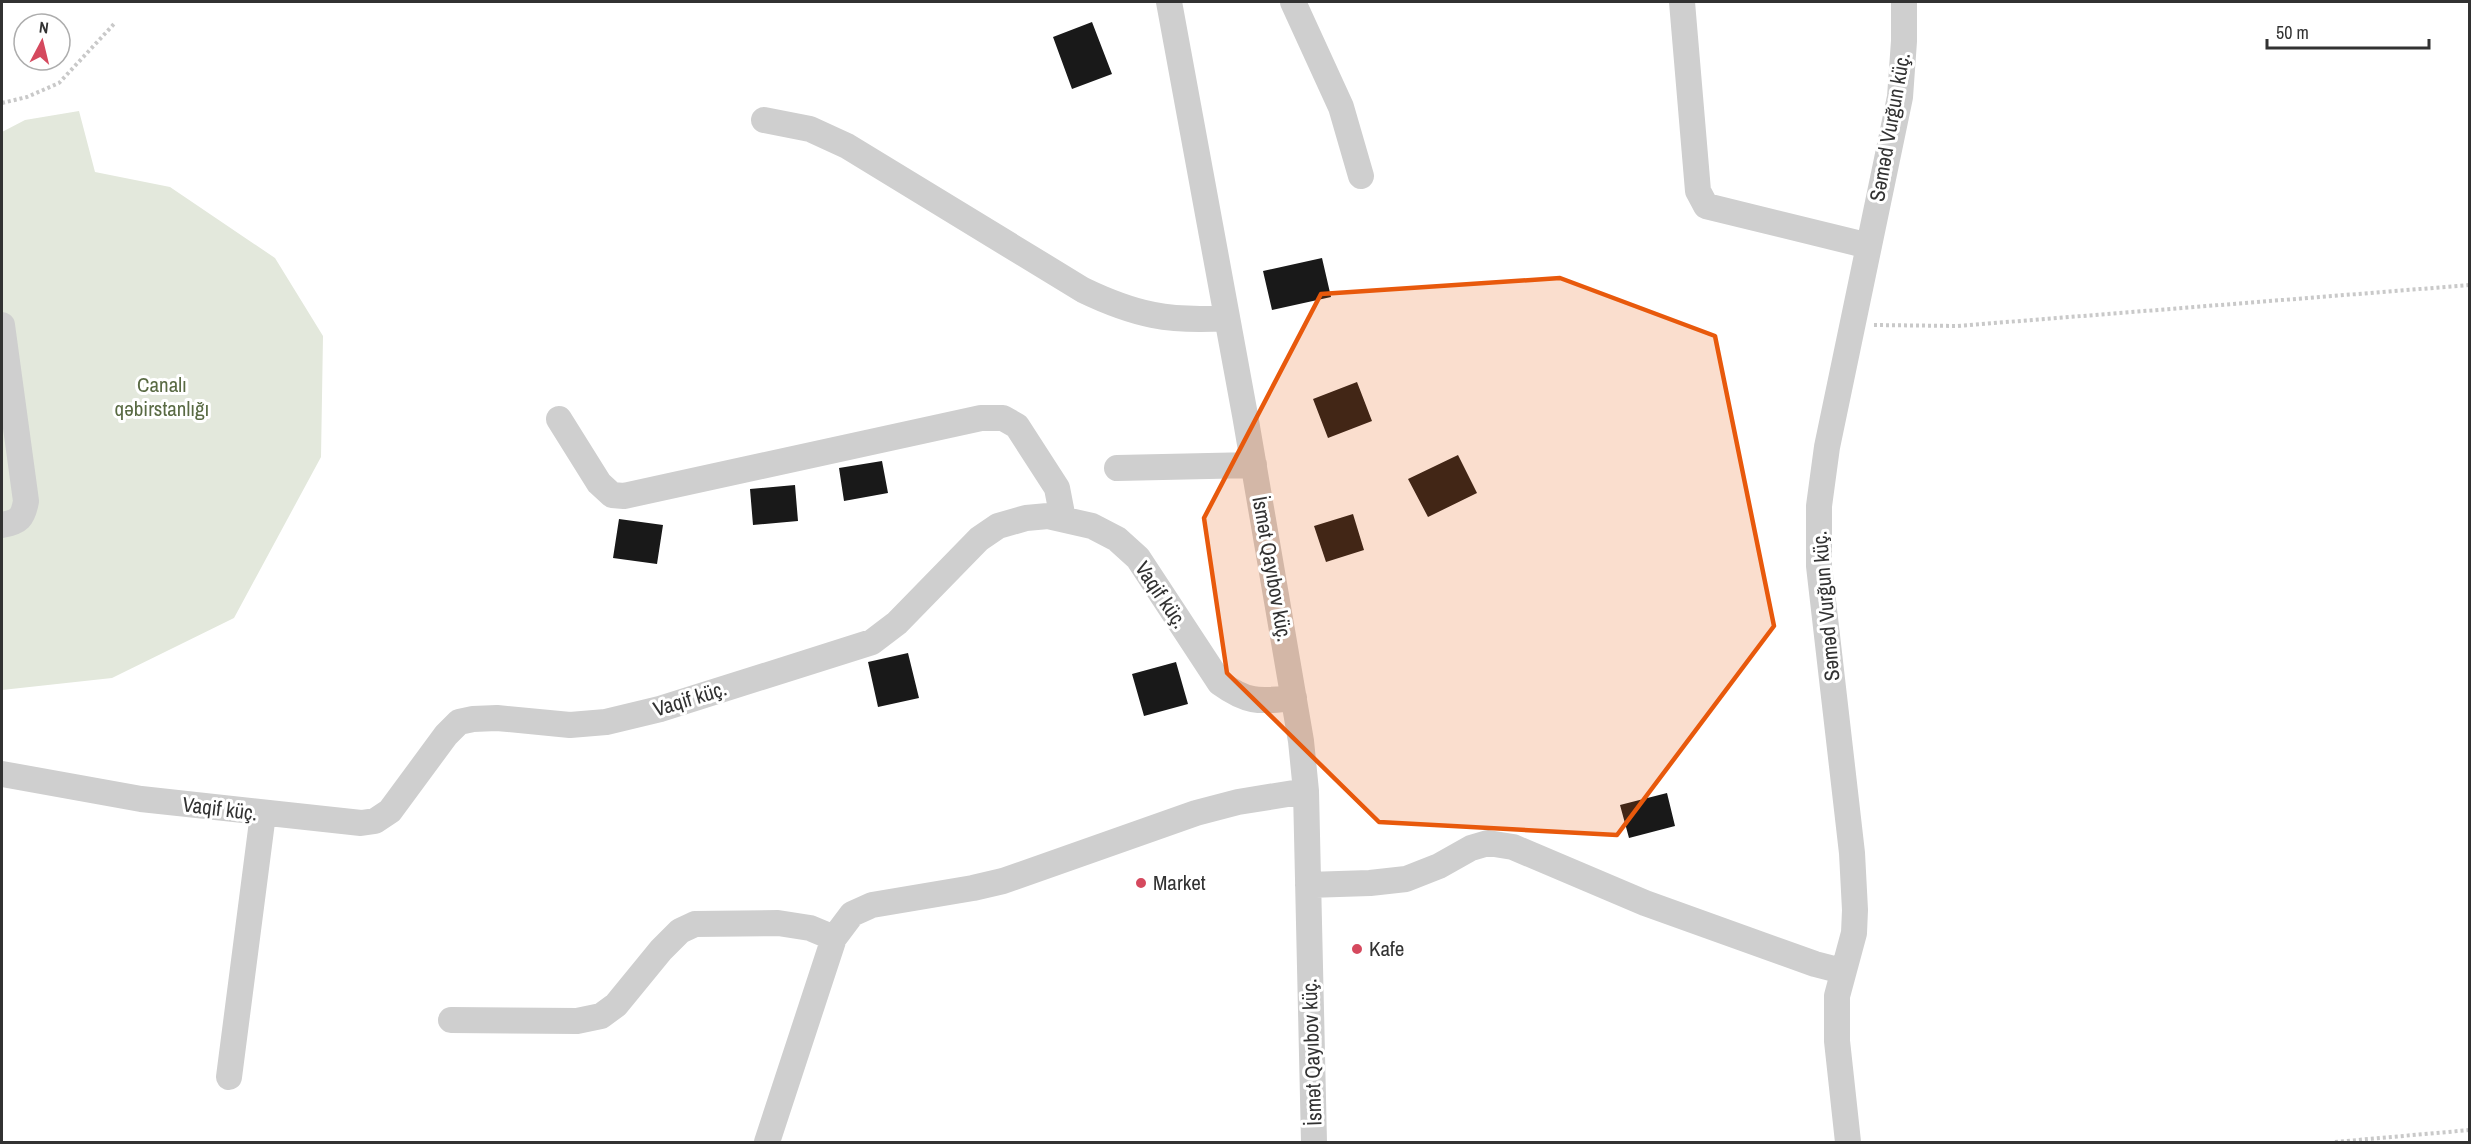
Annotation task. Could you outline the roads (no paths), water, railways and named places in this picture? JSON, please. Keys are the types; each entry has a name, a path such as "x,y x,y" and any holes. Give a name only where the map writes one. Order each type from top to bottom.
{"street":[{"name":"İsmət Qayıbov küç.","path":"1169,2 1254,465 1294,698 1306,791 1314,1143"},
{"path":"1293,2 1341,107 1361,176"},
{"path":"1682,2 1698,191 1707,206 1869,246"},
{"name":"Səməd Vurğun küç.","path":"1848,1143 1837,1041 1837,996 1842,970 1854,933 1855,910 1852,853 1819,566 1820,506 1827,447 1900,97 1904,2"},
{"path":"764,120 810,129 847,146 1083,290 1119,307 1161,318 1194,320 1227,318"},
{"path":"2,325 26,501 24,515 17,522 2,525"},
{"path":"559,419 599,483 612,495 624,496 981,418 1003,418 1017,426 1057,488 1063,519"},
{"path":"1117,468 1254,465"},
{"name":"Vaqif küç.","path":"2,774 141,799 263,814 361,823 375,821 390,811 446,735 459,722 496,718 570,725 606,722 660,709 872,642 897,623 979,538 998,526 1026,518 1048,516 1100,530 1117,539 1138,558 1220,683 1238,696 1258,701 1294,698"},
{"path":"767,1143 834,938 852,914 872,905 1003,881 1196,813 1239,802 1306,791"},
{"path":"229,1077 263,814"},
{"path":"1308,885 1406,879 1439,867 1471,848 1488,843 1505,845 1645,903 1815,964 1842,970"},
{"path":"451,1020 577,1021 601,1016 616,1005 661,950 680,931 695,924 778,923 810,928 834,938"}],"place":[{"name":"Market","path":"1141,883"},
{"name":"Kafe","path":"1357,949"}],"park label":[{"name":"Canalı qəbirstanlığı","path":"162,397"}]}
